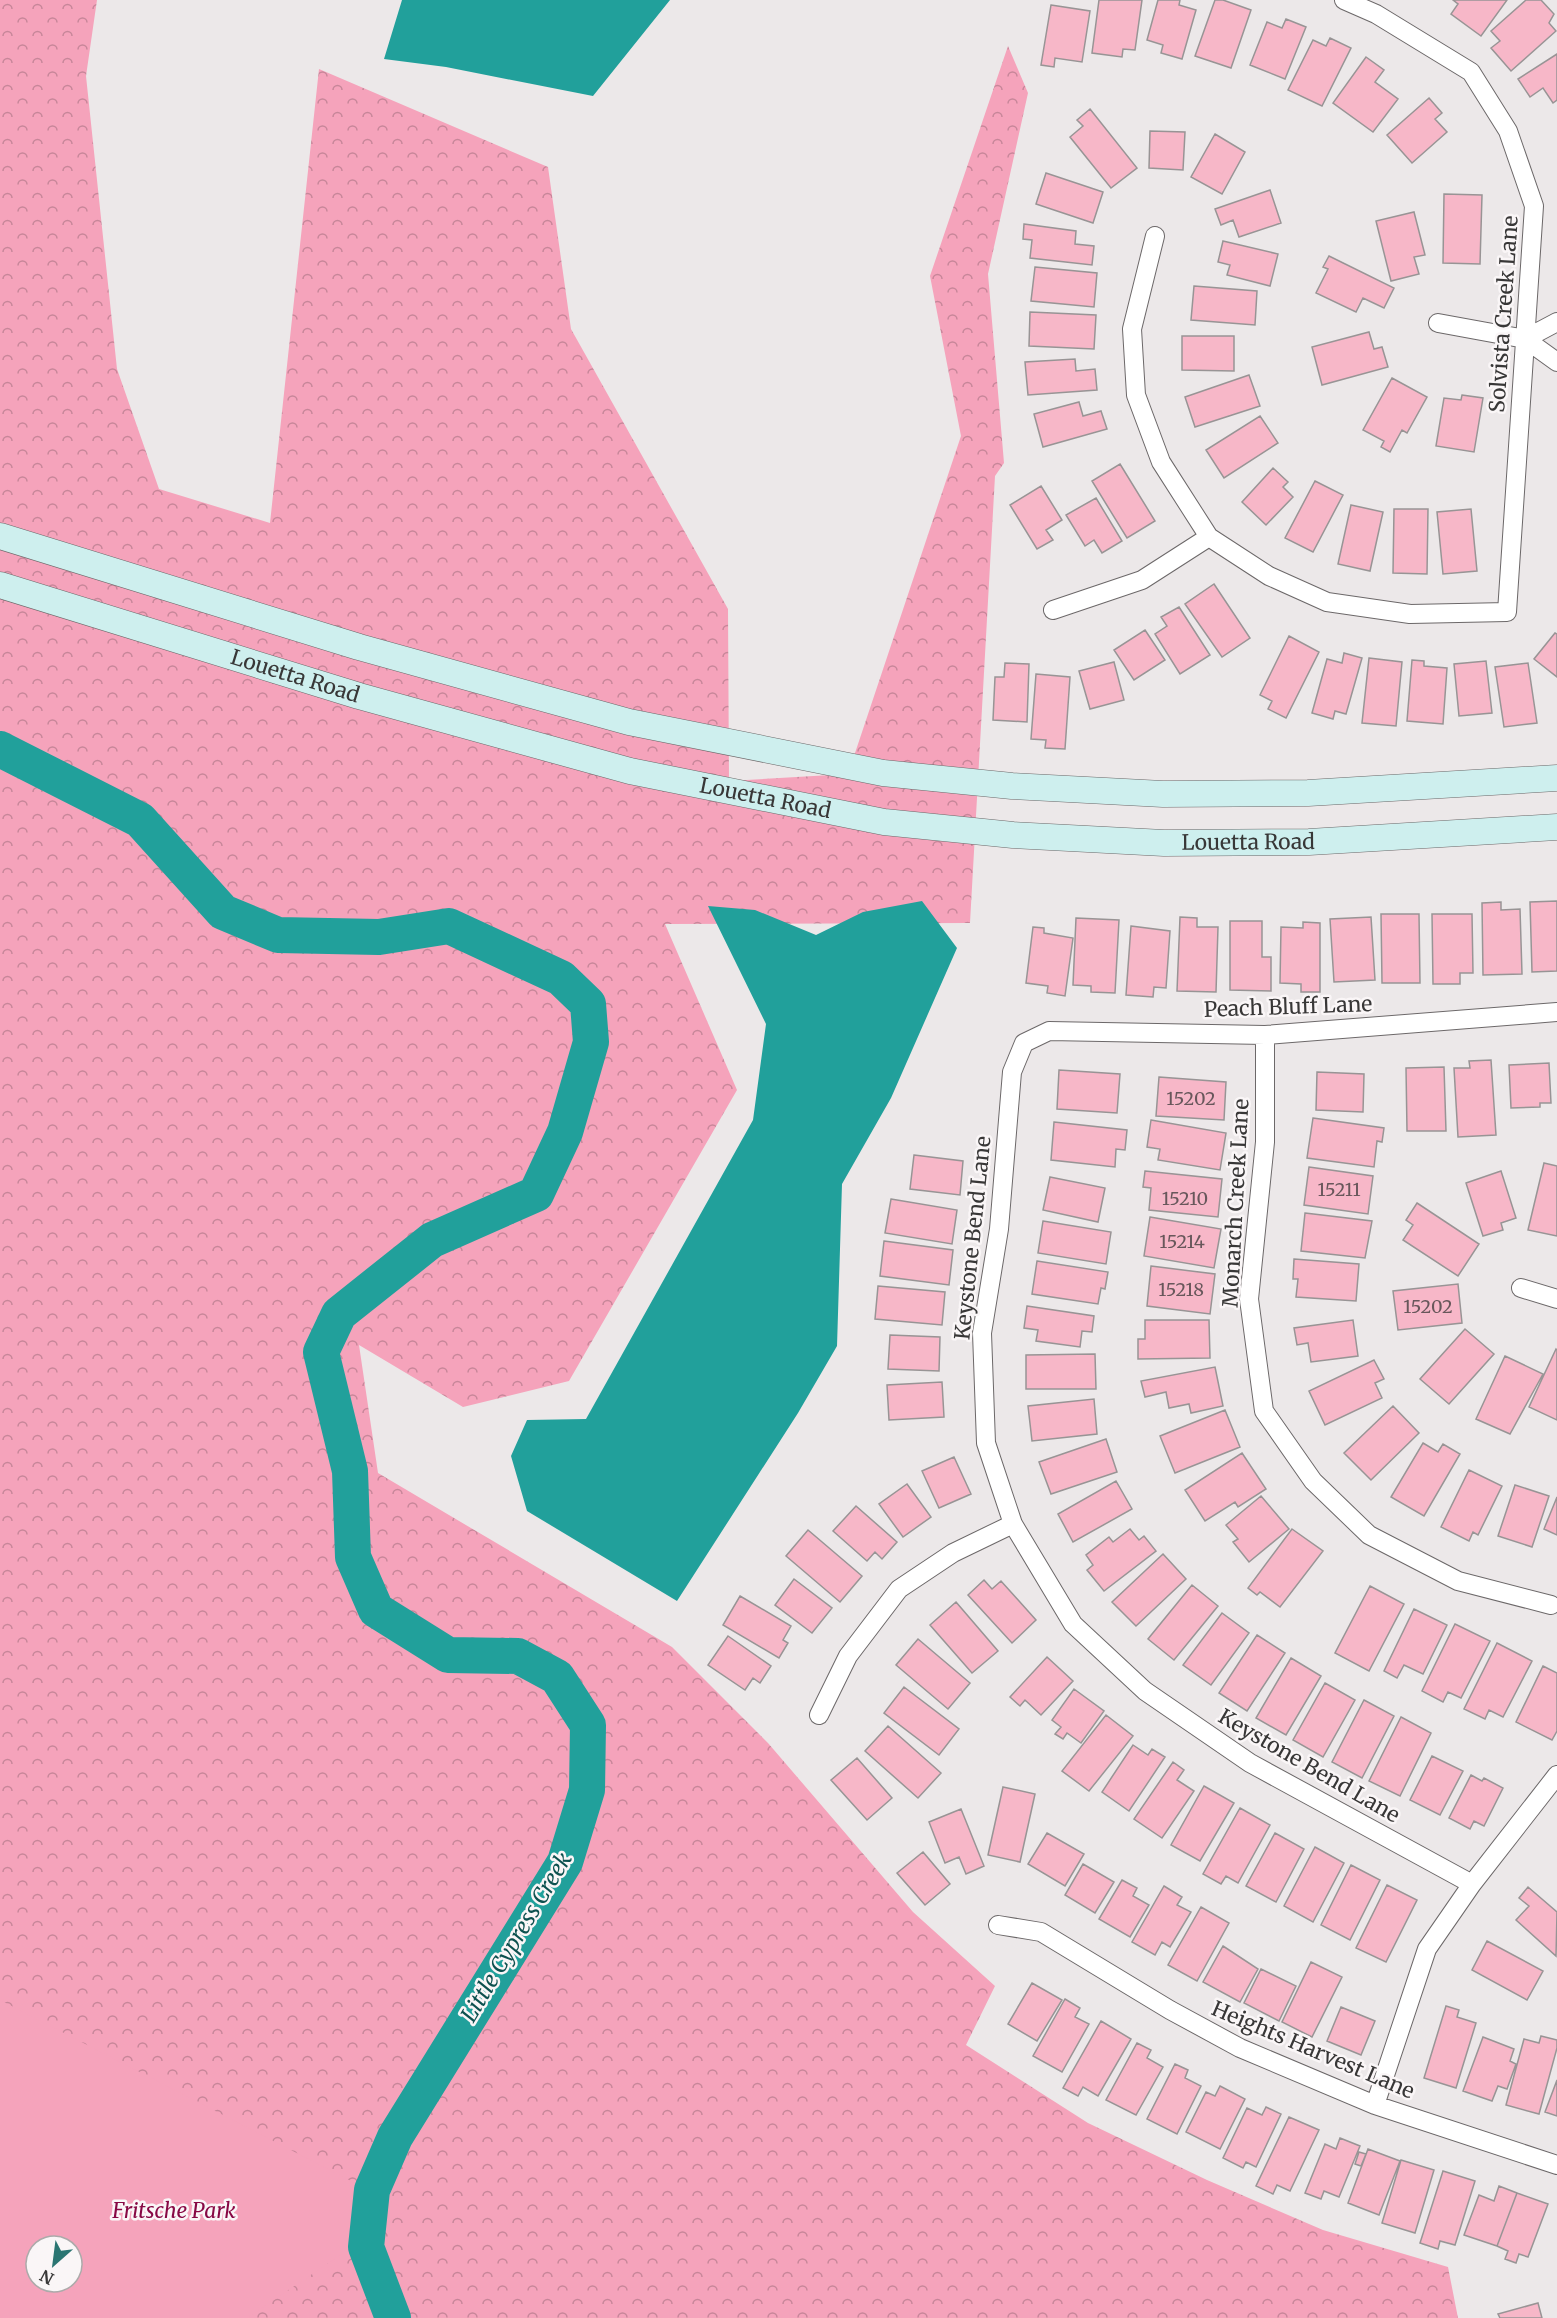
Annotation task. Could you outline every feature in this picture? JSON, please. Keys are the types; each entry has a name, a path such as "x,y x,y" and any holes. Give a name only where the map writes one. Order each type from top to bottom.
{"main road":[{"path":"0,536 359,647 629,722 884,773 1012,786 1163,794 1308,794 1557,778"},
{"name":"Louetta Road","path":"0,585 359,696 630,771 884,822 1012,835 1164,843 1309,842 1557,827"}],"street":[{"name":"Solvista Creek Lane","path":"1209,537 1269,576 1327,602 1410,614 1507,612 1534,206 1508,131 1471,72 1376,14 1344,0"},
{"path":"1053,610 1142,580 1209,537 1161,462 1136,395 1132,329 1155,236"},
{"path":"1438,322 1525,339 1557,362"},
{"path":"1525,339 1557,322"},
{"name":"Peach Bluff Lane","path":"1024,1043 1049,1031 1265,1035 1557,1012"},
{"name":"Monarch Creek Lane","path":"1265,1035 1265,1142 1249,1299 1264,1411 1313,1481 1369,1535 1458,1581 1551,1605"},
{"name":"Keystone Bend Lane","path":"1024,1043 1012,1072 999,1229 982,1333 987,1443 1013,1524 1073,1624 1146,1691 1250,1763 1472,1884"},
{"path":"1521,1288 1557,1299"},
{"path":"819,1715 848,1656 899,1589 952,1553 1013,1524"},
{"path":"1375,2105 1427,1949 1472,1884 1557,1775"},
{"name":"Heights Harvest Lane","path":"998,1925 1041,1932 1170,2010 1240,2048 1375,2105 1557,2165"}],"green space":[{"path":"0,0 97,0 86,76 117,369 159,489 270,523 319,69 548,167 571,329 728,609 729,781 848,774 961,436 930,276 1008,46 1028,93 988,274 1004,463 995,476 970,923 665,924 737,1090 569,1381 463,1407 359,1345 378,1473 672,1647 768,1743 913,1912 995,1986 966,2045 1088,2123 1207,2180 1323,2230 1448,2267 1458,2318 0,2318"},
{"name":"Fritsche Park","path":"0,2000 407,2210 247,2318 0,2318"}],"water":[{"path":"402,0 670,0 593,96 446,67 384,59"},
{"path":"922,901 957,948 891,1098 842,1184 837,1346 798,1413 677,1601 527,1511 511,1456 527,1420 586,1419 753,1120 766,1024 708,906 755,910 816,935 863,912"}],"building":[{"path":"1099,0 1142,0 1135,50 1123,49 1122,57 1092,53"},
{"path":"1158,0 1180,0 1179,5 1196,10 1182,59 1161,53 1163,45 1147,40"},
{"path":"1215,0 1223,0 1251,10 1231,68 1195,56"},
{"path":"1453,0 1507,0 1481,36 1451,14 1458,4"},
{"path":"1526,0 1541,0 1554,14 1549,23 1556,31 1511,71 1491,48 1500,41 1491,31"},
{"path":"1051,5 1090,11 1082,62 1055,58 1054,67 1041,65"},
{"path":"1286,19 1306,27 1285,79 1250,65 1267,22 1282,28"},
{"path":"1330,38 1351,48 1322,106 1288,90 1313,40 1326,46"},
{"path":"1557,54 1557,100 1553,103 1543,88 1530,97 1518,79"},
{"path":"1366,57 1384,70 1375,82 1398,99 1373,132 1333,103"},
{"path":"1429,98 1442,113 1435,119 1447,132 1412,163 1387,135"},
{"path":"1090,109 1137,168 1111,188 1070,137 1083,126 1077,120"},
{"path":"1150,131 1185,132 1183,170 1149,168"},
{"path":"1215,134 1245,152 1222,194 1191,177"},
{"path":"1046,173 1103,192 1093,223 1036,204"},
{"path":"1270,190 1281,223 1239,237 1233,220 1221,225 1215,209"},
{"path":"1444,194 1482,195 1480,264 1443,263"},
{"path":"1414,212 1425,255 1414,257 1419,274 1391,281 1376,221"},
{"path":"1024,224 1076,231 1075,244 1094,246 1092,265 1030,258 1032,240 1023,239"},
{"path":"1223,241 1278,254 1270,286 1227,275 1230,265 1218,262"},
{"path":"1329,256 1394,288 1384,308 1363,298 1356,312 1316,293 1328,269 1323,267"},
{"path":"1035,267 1097,273 1094,307 1031,301"},
{"path":"1194,286 1257,291 1255,325 1191,320"},
{"path":"1030,312 1096,315 1094,349 1029,346"},
{"path":"1369,332 1374,349 1382,347 1388,367 1322,385 1312,347"},
{"path":"1182,336 1234,336 1234,371 1182,370"},
{"path":"1075,359 1076,371 1095,369 1097,390 1028,395 1025,362"},
{"path":"1249,375 1260,406 1195,427 1185,397"},
{"path":"1392,378 1427,397 1407,433 1402,430 1390,452 1381,447 1384,441 1363,430"},
{"path":"1462,395 1483,398 1474,452 1436,446 1444,398 1461,400"},
{"path":"1079,402 1083,416 1101,411 1107,429 1043,447 1034,414"},
{"path":"1260,416 1278,443 1224,478 1206,450"},
{"path":"1120,464 1155,521 1127,538 1092,481"},
{"path":"1273,468 1288,482 1283,487 1293,497 1266,525 1242,502"},
{"path":"1315,481 1343,495 1313,552 1285,538"},
{"path":"1041,486 1062,520 1046,530 1053,540 1037,549 1010,505"},
{"path":"1096,498 1122,541 1102,553 1094,540 1085,546 1066,515"},
{"path":"1351,505 1383,512 1370,571 1338,564"},
{"path":"1394,509 1428,509 1427,574 1393,573"},
{"path":"1471,509 1477,571 1443,574 1437,512"},
{"path":"1214,584 1250,638 1222,657 1185,604"},
{"path":"1179,607 1210,655 1180,674 1155,634 1167,626 1161,617"},
{"path":"1145,630 1165,660 1134,680 1114,650"},
{"path":"1555,633 1557,634 1557,677 1534,659"},
{"path":"1289,636 1319,652 1286,718 1268,709 1272,701 1260,695"},
{"path":"1344,653 1362,658 1346,714 1335,711 1333,719 1312,713 1327,659 1342,663"},
{"path":"1369,658 1402,662 1396,726 1362,723"},
{"path":"1412,660 1424,661 1424,666 1447,668 1443,724 1407,721"},
{"path":"1486,661 1492,713 1459,716 1454,664"},
{"path":"1114,662 1124,700 1090,709 1079,671"},
{"path":"1005,663 1029,664 1027,722 993,720 995,677 1004,677"},
{"path":"1528,663 1537,723 1504,727 1495,667"},
{"path":"1036,674 1070,677 1065,749 1045,748 1046,740 1031,739"},
{"path":"1557,901 1557,971 1532,972 1530,902"},
{"path":"1501,902 1501,910 1520,909 1522,974 1483,975 1482,903"},
{"path":"1381,914 1419,914 1420,983 1382,983"},
{"path":"1432,914 1472,914 1473,973 1460,973 1460,984 1433,984"},
{"path":"1180,917 1197,918 1197,927 1218,927 1216,992 1177,991"},
{"path":"1371,917 1375,980 1334,982 1330,919"},
{"path":"1076,918 1119,920 1115,993 1091,992 1091,986 1073,985"},
{"path":"1230,921 1262,921 1262,957 1271,957 1271,991 1230,990"},
{"path":"1303,922 1320,923 1320,992 1301,992 1301,984 1280,983 1281,927 1303,928"},
{"path":"1131,926 1170,931 1166,988 1154,987 1153,997 1126,995"},
{"path":"1033,927 1044,928 1044,933 1073,938 1065,996 1047,993 1048,986 1026,983"},
{"path":"1491,1060 1496,1135 1458,1137 1454,1068 1470,1068 1469,1061"},
{"path":"1549,1063 1551,1103 1540,1103 1540,1107 1511,1108 1509,1065"},
{"path":"1444,1067 1446,1131 1407,1131 1406,1068"},
{"path":"1059,1070 1120,1074 1117,1113 1057,1109"},
{"path":"1317,1072 1364,1074 1363,1112 1316,1110"},
{"path":"1159,1077 1226,1082 1224,1120 1156,1116"},
{"path":"1313,1118 1384,1128 1382,1142 1377,1141 1374,1167 1307,1158"},
{"path":"1151,1120 1226,1133 1220,1170 1158,1160 1160,1149 1147,1147"},
{"path":"1054,1122 1127,1130 1125,1150 1116,1149 1115,1167 1051,1160"},
{"path":"914,1155 963,1161 960,1195 910,1189"},
{"path":"1544,1163 1557,1166 1557,1236 1528,1230"},
{"path":"1309,1167 1373,1176 1368,1214 1304,1205"},
{"path":"1145,1171 1222,1179 1218,1217 1149,1210 1151,1188 1143,1187"},
{"path":"1501,1171 1516,1218 1501,1223 1503,1230 1483,1236 1466,1183"},
{"path":"1050,1177 1105,1188 1098,1222 1043,1210"},
{"path":"891,1199 957,1210 952,1244 885,1233"},
{"path":"1417,1203 1479,1244 1458,1276 1403,1240 1413,1225 1406,1220"},
{"path":"1305,1213 1372,1221 1365,1258 1301,1251"},
{"path":"1150,1217 1221,1229 1214,1268 1144,1256"},
{"path":"1043,1221 1111,1232 1106,1264 1038,1253"},
{"path":"884,1241 953,1250 949,1285 880,1276"},
{"path":"1294,1259 1359,1264 1356,1301 1296,1297 1298,1279 1293,1279"},
{"path":"1037,1261 1108,1272 1105,1289 1101,1288 1098,1304 1032,1294"},
{"path":"1151,1266 1215,1274 1210,1314 1147,1306"},
{"path":"1458,1284 1462,1323 1398,1330 1393,1291"},
{"path":"878,1286 945,1292 942,1325 875,1319"},
{"path":"1027,1306 1094,1316 1092,1332 1082,1331 1080,1347 1036,1341 1038,1330 1024,1328"},
{"path":"1145,1320 1209,1320 1210,1358 1138,1359 1138,1339 1145,1339"},
{"path":"1353,1320 1358,1356 1311,1362 1308,1343 1297,1345 1294,1328"},
{"path":"1465,1329 1494,1354 1449,1404 1420,1379"},
{"path":"890,1335 940,1337 939,1371 888,1369"},
{"path":"1557,1350 1557,1420 1529,1407"},
{"path":"1095,1354 1096,1389 1026,1389 1026,1355"},
{"path":"1505,1356 1543,1374 1510,1434 1476,1419"},
{"path":"1374,1360 1384,1379 1375,1383 1382,1398 1325,1425 1309,1391"},
{"path":"1215,1367 1223,1406 1191,1413 1189,1404 1169,1408 1166,1392 1145,1397 1141,1381"},
{"path":"942,1382 944,1417 889,1420 887,1385"},
{"path":"1094,1399 1097,1434 1032,1441 1028,1406"},
{"path":"1393,1406 1419,1433 1371,1480 1344,1453"},
{"path":"1225,1410 1240,1447 1175,1473 1160,1436"},
{"path":"1106,1439 1117,1472 1051,1494 1039,1462"},
{"path":"1423,1443 1438,1452 1443,1444 1460,1454 1424,1516 1391,1497"},
{"path":"1242,1453 1266,1489 1238,1507 1235,1502 1205,1521 1185,1490"},
{"path":"954,1457 971,1494 939,1508 922,1471"},
{"path":"1469,1470 1502,1486 1478,1535 1473,1532 1469,1541 1441,1527"},
{"path":"1116,1481 1132,1509 1073,1542 1058,1514"},
{"path":"907,1484 931,1517 903,1537 879,1504"},
{"path":"1515,1485 1549,1496 1532,1547 1498,1536"},
{"path":"1261,1496 1289,1529 1249,1562 1233,1542 1238,1539 1226,1525"},
{"path":"1557,1497 1557,1535 1544,1529"},
{"path":"856,1506 897,1542 882,1559 875,1552 867,1561 833,1531"},
{"path":"1130,1529 1139,1540 1144,1536 1156,1551 1104,1591 1087,1570 1093,1565 1086,1555 1109,1537 1113,1542"},
{"path":"1292,1529 1323,1551 1280,1607 1260,1592 1257,1595 1248,1588"},
{"path":"808,1530 862,1576 840,1602 786,1556"},
{"path":"1163,1554 1186,1579 1136,1626 1112,1602"},
{"path":"794,1579 832,1608 812,1633 775,1605"},
{"path":"984,1580 992,1589 1001,1581 1036,1620 1012,1643 968,1595"},
{"path":"1192,1585 1218,1606 1174,1660 1148,1639"},
{"path":"1370,1586 1404,1604 1369,1671 1335,1653"},
{"path":"740,1596 791,1626 783,1640 788,1643 779,1658 723,1625"},
{"path":"956,1602 998,1651 972,1673 930,1625"},
{"path":"1414,1609 1447,1625 1423,1674 1404,1665 1397,1678 1384,1671"},
{"path":"1222,1613 1249,1633 1211,1685 1183,1665"},
{"path":"1455,1624 1490,1641 1461,1698 1448,1692 1443,1702 1422,1691"},
{"path":"1257,1635 1285,1653 1247,1711 1219,1693"},
{"path":"728,1636 771,1666 760,1683 753,1678 745,1690 708,1665"},
{"path":"918,1639 970,1683 948,1709 896,1665"},
{"path":"1497,1643 1532,1661 1503,1717 1489,1710 1485,1719 1464,1709"},
{"path":"1047,1657 1073,1681 1041,1715 1025,1700 1020,1706 1010,1697"},
{"path":"1291,1658 1321,1676 1286,1735 1256,1718"},
{"path":"1543,1666 1557,1673 1557,1731 1552,1740 1516,1722"},
{"path":"1325,1683 1355,1700 1323,1757 1293,1740"},
{"path":"904,1687 959,1729 939,1755 884,1713"},
{"path":"1074,1689 1104,1711 1081,1743 1067,1733 1063,1739 1055,1734 1061,1727 1052,1720"},
{"path":"1364,1700 1394,1716 1362,1778 1332,1762"},
{"path":"1106,1715 1133,1736 1089,1791 1062,1771"},
{"path":"1401,1717 1431,1733 1400,1796 1369,1781"},
{"path":"888,1726 941,1773 918,1798 865,1751"},
{"path":"1133,1745 1148,1755 1152,1749 1165,1757 1129,1811 1102,1792"},
{"path":"1432,1756 1463,1771 1440,1815 1410,1800"},
{"path":"857,1758 892,1798 867,1820 831,1780"},
{"path":"1173,1762 1184,1770 1177,1780 1194,1791 1162,1838 1134,1819"},
{"path":"1471,1775 1482,1781 1484,1778 1503,1788 1484,1826 1474,1821 1470,1829 1449,1818"},
{"path":"1204,1786 1234,1803 1200,1861 1171,1845"},
{"path":"1003,1787 1035,1794 1020,1862 988,1855"},
{"path":"1240,1808 1270,1825 1238,1883 1226,1876 1221,1884 1203,1874"},
{"path":"961,1809 984,1866 966,1874 959,1857 945,1863 929,1822"},
{"path":"1047,1833 1084,1854 1065,1886 1028,1864"},
{"path":"1275,1833 1304,1849 1276,1902 1246,1886"},
{"path":"1315,1847 1344,1863 1313,1922 1284,1906"},
{"path":"923,1852 950,1884 925,1905 897,1873"},
{"path":"1083,1864 1114,1882 1095,1913 1065,1895"},
{"path":"1351,1865 1380,1880 1350,1940 1321,1925"},
{"path":"1122,1880 1137,1888 1133,1896 1149,1905 1130,1937 1099,1919"},
{"path":"1387,1885 1417,1900 1386,1962 1356,1948"},
{"path":"1164,1886 1182,1897 1177,1905 1191,1912 1170,1947 1162,1942 1155,1955 1132,1942"},
{"path":"1528,1887 1557,1912 1556,1956 1516,1920 1529,1906 1519,1898"},
{"path":"1201,1907 1229,1923 1197,1981 1168,1965"},
{"path":"1487,1941 1543,1971 1527,2000 1472,1970"},
{"path":"1223,1946 1258,1969 1240,2002 1203,1982"},
{"path":"1311,1962 1342,1977 1312,2037 1282,2022"},
{"path":"1261,1969 1296,1986 1279,2021 1244,2003"},
{"path":"1032,1983 1062,2000 1037,2041 1008,2024"},
{"path":"1065,1999 1080,2008 1075,2017 1089,2024 1062,2072 1033,2056"},
{"path":"1446,2006 1459,2010 1457,2017 1476,2023 1456,2088 1424,2078"},
{"path":"1341,2007 1375,2021 1361,2055 1327,2041"},
{"path":"1101,2021 1131,2039 1098,2096 1083,2087 1078,2096 1063,2088"},
{"path":"1541,2036 1557,2040 1557,2048 1539,2114 1506,2105 1524,2039 1539,2043"},
{"path":"1483,2037 1514,2049 1510,2061 1516,2064 1507,2089 1498,2086 1492,2101 1463,2091"},
{"path":"1137,2043 1151,2050 1147,2058 1163,2067 1136,2115 1106,2100"},
{"path":"1175,2064 1188,2070 1185,2078 1201,2086 1177,2134 1147,2119"},
{"path":"1557,2080 1557,2116 1545,2112"},
{"path":"1220,2086 1245,2099 1220,2149 1186,2132 1206,2092 1215,2096"},
{"path":"1266,2107 1281,2114 1256,2167 1246,2162 1243,2168 1223,2158 1247,2108 1262,2115"},
{"path":"1289,2117 1319,2130 1290,2191 1277,2185 1273,2194 1256,2186"},
{"path":"1340,2138 1360,2146 1339,2197 1324,2191 1321,2199 1305,2193 1325,2144 1336,2149"},
{"path":"1368,2149 1400,2161 1379,2215 1348,2203"},
{"path":"1359,2152 1366,2154 1361,2166 1355,2164"},
{"path":"1401,2160 1434,2170 1415,2233 1382,2223"},
{"path":"1443,2171 1475,2181 1455,2245 1440,2241 1438,2249 1420,2243"},
{"path":"1499,2186 1517,2193 1497,2246 1464,2235 1479,2195 1494,2201"},
{"path":"1517,2193 1548,2204 1528,2257 1519,2254 1516,2263 1505,2259 1508,2251 1497,2246"},
{"path":"1538,2303 1542,2318 1500,2318 1498,2314"}],"waterway":[{"name":"Little Cypress Creek","path":"0,749 140,820 223,912 278,935 379,937 449,926 561,978 588,1004 591,1042 565,1132 536,1194 432,1240 339,1314 321,1352 350,1471 353,1557 376,1610 448,1655 518,1656 557,1677 588,1725 587,1790 565,1862 395,2137 372,2190 366,2247 393,2318"}]}
